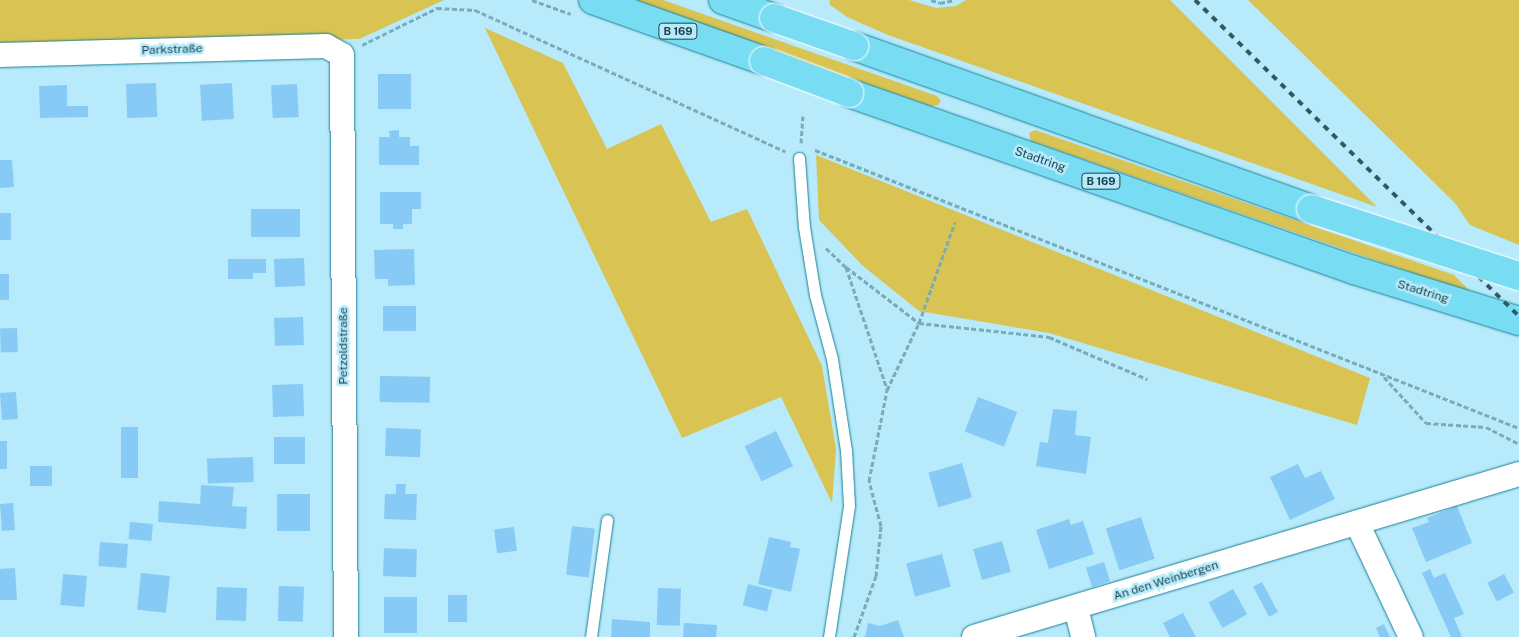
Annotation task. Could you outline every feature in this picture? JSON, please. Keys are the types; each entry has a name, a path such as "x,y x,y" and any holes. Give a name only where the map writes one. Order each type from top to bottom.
{"main road":[{"name":"Stadtring","path":"592,0 1354,270 1519,321"},
{"path":"723,0 1311,209 1519,276"}],"street":[{"name":"Parkstraße","path":"0,55 326,46 342,55"},
{"name":"Petzoldstraße","path":"342,55 346,637"},
{"name":"An den Weinbergen","path":"974,637 1519,474"},
{"path":"1357,523 1411,637"},
{"path":"1076,608 1083,637"}],"lane":[{"path":"799,158 804,228 815,295 832,359 846,450 849,506 829,637"},
{"path":"591,637 607,520"}],"path":[{"path":"931,0 940,3 954,0"},
{"path":"342,55 438,8 475,10 799,158 803,116"},
{"path":"800,144 1383,376 1519,428"},
{"path":"854,637 876,576 881,526 869,481 887,390 919,323 955,222"},
{"path":"804,228 846,268 919,323 1049,337 1147,379"},
{"path":"846,268 887,390"},
{"path":"1383,376 1426,423 1486,427 1519,444"}],"shaded area":[{"path":"0,0 444,0 359,39 0,45"},
{"path":"631,0 663,0 937,96 941,101 938,105 930,106"},
{"path":"830,0 909,0 936,8 956,6 966,0 1170,0 1377,207 888,35 847,17 829,4"},
{"path":"1248,0 1519,0 1519,245 1470,225 1455,203"},
{"path":"485,28 563,63 607,149 661,124 711,222 747,209 822,366 836,449 832,503 781,397 682,438"},
{"path":"1035,130 1454,275 1473,294 1031,141 1029,133"},
{"path":"816,155 1370,378 1357,425 1049,333 919,311 863,266 819,220"}],"building":[{"path":"378,74 411,74 411,109 378,109"},
{"path":"156,83 157,117 127,118 126,84"},
{"path":"232,83 234,119 202,121 200,85"},
{"path":"297,84 299,117 273,118 271,85"},
{"path":"67,85 67,106 88,106 88,117 40,118 39,86"},
{"path":"399,130 399,137 410,137 410,146 419,146 419,165 379,165 379,137 390,137 389,131"},
{"path":"0,160 12,160 14,187 0,188"},
{"path":"380,192 421,192 421,209 412,209 412,224 403,224 403,229 393,229 393,224 380,224"},
{"path":"251,209 300,209 300,237 251,237"},
{"path":"0,213 11,213 11,240 0,240"},
{"path":"414,249 415,285 388,286 388,279 375,279 374,250"},
{"path":"304,258 305,286 275,287 274,259"},
{"path":"228,259 266,259 266,273 253,273 253,279 228,279"},
{"path":"0,274 9,274 9,300 0,300"},
{"path":"383,306 416,306 416,331 383,331"},
{"path":"303,317 304,345 275,346 274,318"},
{"path":"17,328 18,352 1,353 0,329"},
{"path":"380,376 430,377 430,403 380,402"},
{"path":"303,384 304,416 273,417 272,385"},
{"path":"16,392 18,419 2,420 0,393"},
{"path":"978,397 1017,412 1004,447 965,432"},
{"path":"1053,409 1077,411 1075,435 1091,437 1086,474 1036,466 1040,442 1048,443"},
{"path":"121,427 138,427 138,478 121,478"},
{"path":"386,428 421,429 420,457 385,456"},
{"path":"776,431 793,466 762,481 745,446"},
{"path":"274,437 305,437 305,464 274,464"},
{"path":"0,441 7,441 7,469 0,469"},
{"path":"253,457 254,482 208,484 207,459"},
{"path":"962,463 972,498 938,507 928,473"},
{"path":"1298,464 1305,478 1321,471 1335,499 1290,520 1270,477"},
{"path":"30,466 52,466 52,486 30,486"},
{"path":"396,484 406,484 405,494 417,494 416,520 384,519 385,494 396,494"},
{"path":"201,485 234,487 232,506 247,507 246,529 158,522 159,501 200,504"},
{"path":"277,494 310,494 310,531 277,531"},
{"path":"13,503 15,530 2,531 0,504"},
{"path":"1457,506 1472,543 1426,562 1412,528 1429,522 1427,518"},
{"path":"1141,517 1155,559 1119,570 1106,528"},
{"path":"1069,519 1071,525 1083,521 1094,554 1049,569 1036,530"},
{"path":"130,522 153,524 151,541 129,539"},
{"path":"572,526 595,529 589,577 566,575"},
{"path":"514,527 517,551 497,553 494,529"},
{"path":"769,537 791,542 790,547 800,549 791,592 758,584"},
{"path":"1002,541 1011,572 982,580 973,549"},
{"path":"100,542 128,544 126,568 98,566"},
{"path":"384,548 417,549 416,577 383,576"},
{"path":"942,554 951,587 915,596 906,564"},
{"path":"1104,562 1110,581 1092,587 1086,568"},
{"path":"15,568 17,600 0,600 0,569"},
{"path":"1430,569 1434,578 1445,573 1464,614 1454,618 1462,637 1451,637 1422,573"},
{"path":"141,573 170,576 166,613 137,610"},
{"path":"63,574 87,576 84,607 60,605"},
{"path":"1504,574 1514,593 1497,601 1487,583"},
{"path":"1262,582 1278,612 1269,617 1253,587"},
{"path":"748,584 772,590 767,611 743,605"},
{"path":"279,586 304,587 303,622 278,621"},
{"path":"217,587 247,588 246,621 216,620"},
{"path":"658,588 681,589 680,626 657,625"},
{"path":"1233,589 1247,614 1223,628 1209,603"},
{"path":"448,595 467,595 467,622 448,622"},
{"path":"384,597 417,597 417,633 384,633"},
{"path":"1183,613 1196,637 1170,637 1163,623"},
{"path":"612,619 650,622 650,637 611,637"},
{"path":"898,620 904,637 865,637 868,623 880,626"},
{"path":"684,623 717,625 716,637 683,637"},
{"path":"1384,624 1390,637 1380,637 1376,628"}],"railway":[{"path":"1195,0 1519,316"}]}
